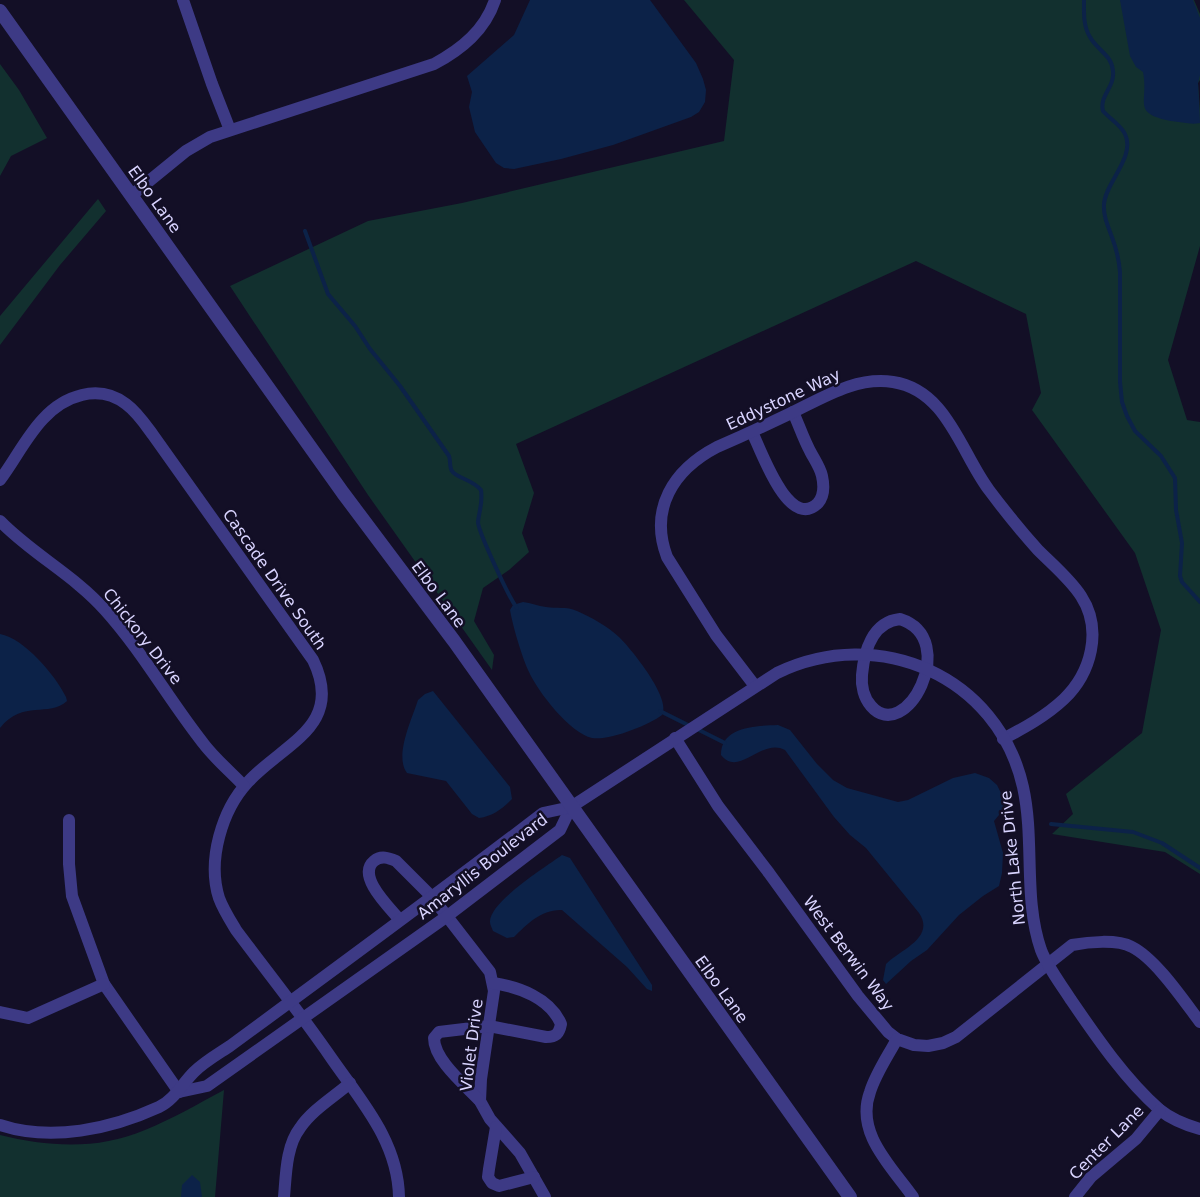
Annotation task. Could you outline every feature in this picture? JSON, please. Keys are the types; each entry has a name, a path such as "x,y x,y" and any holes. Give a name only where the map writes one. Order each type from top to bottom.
{"street":[{"path":"183,0 230,130"},
{"path":"132,195 186,151 210,136 434,64 465,45 477,33 495,0"},
{"name":"Elbo Lane","path":"0,11 343,493 454,641 850,1197"},
{"name":"Eddystone Way","path":"755,686 716,635 682,583 664,550 660,529 665,499 680,474 703,454 842,389 869,381 897,382 921,393 941,410 980,477 1012,520 1081,595 1093,621 1094,635 1089,656 1074,688 1054,708 1003,739"},
{"name":"Cascade Drive South","path":"0,480 42,420 63,401 90,393 116,397 137,413 236,553 297,634 319,673 322,701 311,728 301,739 257,773 244,786 231,805 221,832 216,859 216,886 224,910 236,930 371,1113 386,1139 396,1167 399,1197"},
{"path":"752,432 783,495 791,504 802,509 813,507 820,500 824,488 822,476 793,412"},
{"name":"Chickory Drive","path":"0,521 15,536 56,566 97,601 117,623 204,745 244,786"},
{"path":"900,619 908,622 921,632 927,649 926,669 918,693 907,708 899,713 881,714 867,701 861,683 869,644 878,629 892,620 900,619"},
{"name":"North Lake Drive","path":"571,807 755,686 809,659 844,654 866,654 900,659 926,669 950,682 979,705 1010,751 1023,787 1028,826 1033,911 1036,931 1047,964 1091,1029 1131,1080 1160,1110 1185,1125 1200,1130"},
{"name":"West Berwin Way","path":"675,738 717,806 769,873 858,996 888,1032 897,1038 914,1045 928,1046 956,1037 1072,945 1096,941 1131,946 1158,969 1200,1022"},
{"name":"Amaryllis Boulevard","path":"0,1125 14,1130 71,1132 105,1127 161,1106 179,1092 194,1072 543,813 571,807"},
{"name":"Amaryllis Boulevard","path":"179,1092 207,1086 446,916 560,830 571,807"},
{"path":"69,820 72,896 104,984 179,1092"},
{"name":"Violet Drive","path":"400,920 370,883 368,875 370,866 381,857 389,857 396,861 432,897 490,972 493,983 480,1101 496,1127 520,1153 545,1197"},
{"path":"480,1101 451,1072 434,1046 434,1038 439,1032 489,1026 554,1037 560,1032 561,1024 552,1010 536,997 511,986 493,983"},
{"path":"0,1012 28,1018 104,984"},
{"path":"897,1038 870,1091 865,1116 873,1141 913,1197"},
{"path":"284,1197 289,1154 299,1129 307,1119 350,1083"},
{"name":"Center Lane","path":"1076,1197 1095,1172 1136,1139 1160,1110"},
{"path":"496,1127 488,1177 492,1183 499,1186 534,1177"}],"green space":[{"path":"684,0 1194,0 1200,14 1200,80 1198,83 1200,246 1168,360 1187,420 1200,422 1200,874 1165,852 1052,834 1073,814 1066,794 1142,733 1161,630 1135,553 1032,410 1041,393 1026,314 916,261 516,444 534,493 522,533 529,552 509,570 483,588 474,621 494,655 492,670 368,495 230,286 368,221 462,203 724,141 734,60"},
{"path":"0,64 19,90 47,138 11,156 0,176"},
{"path":"98,199 106,211 60,265 0,345 0,316"},
{"path":"224,1090 215,1197 0,1197 0,1135 55,1144 92,1144 110,1141 155,1126"}],"water":[{"path":"530,0 650,0 696,63 703,79 706,90 705,102 699,112 691,117 613,145 561,159 514,169 504,168 496,163 475,132 469,107 472,92 467,76 514,35"},
{"path":"1120,0 1193,0 1200,18 1198,83 1200,123 1171,121 1159,118 1146,110 1143,72 1136,67 1130,56"},
{"path":"523,602 573,609 594,619 616,634 641,663 656,687 664,708 662,715 639,727 608,737 592,738 574,728 547,700 526,666 510,610 513,605"},
{"path":"0,634 19,643 38,659 55,679 67,701 60,706 18,714 0,728"},
{"path":"433,691 510,787 512,799 493,814 479,818 472,814 446,781 407,773 403,766 403,747 418,700"},
{"path":"778,725 790,730 817,764 833,780 847,788 898,802 908,800 953,778 975,773 989,778 997,785 1003,797 1004,809 994,821 1003,853 999,886 959,915 927,950 886,984 883,980 886,964 914,943 923,930 923,922 919,913 866,848 834,817 785,750 776,747 735,762 728,761 721,755 723,745 733,733 750,727"},
{"path":"562,855 570,858 652,985 652,991 647,989 627,967 562,910 541,915 514,937 507,938 493,931 490,922 492,914 508,895"},
{"path":"192,1175 200,1182 202,1197 181,1197 182,1185"}],"waterway":[{"path":"1084,0 1084,19 1088,33 1112,65 1113,77 1103,101 1103,111 1123,131 1127,143 1123,161 1109,187 1104,204 1105,218 1116,248 1120,272 1122,402 1135,431 1161,456 1175,478 1176,510 1182,543 1180,576 1182,582 1200,602"},
{"path":"305,231 328,294 400,386 449,456 452,471 481,490 479,528 517,608"},
{"path":"660,711 690,726"},
{"path":"697,729 725,743"},
{"path":"1051,824 1133,832 1162,843 1200,868"}]}
